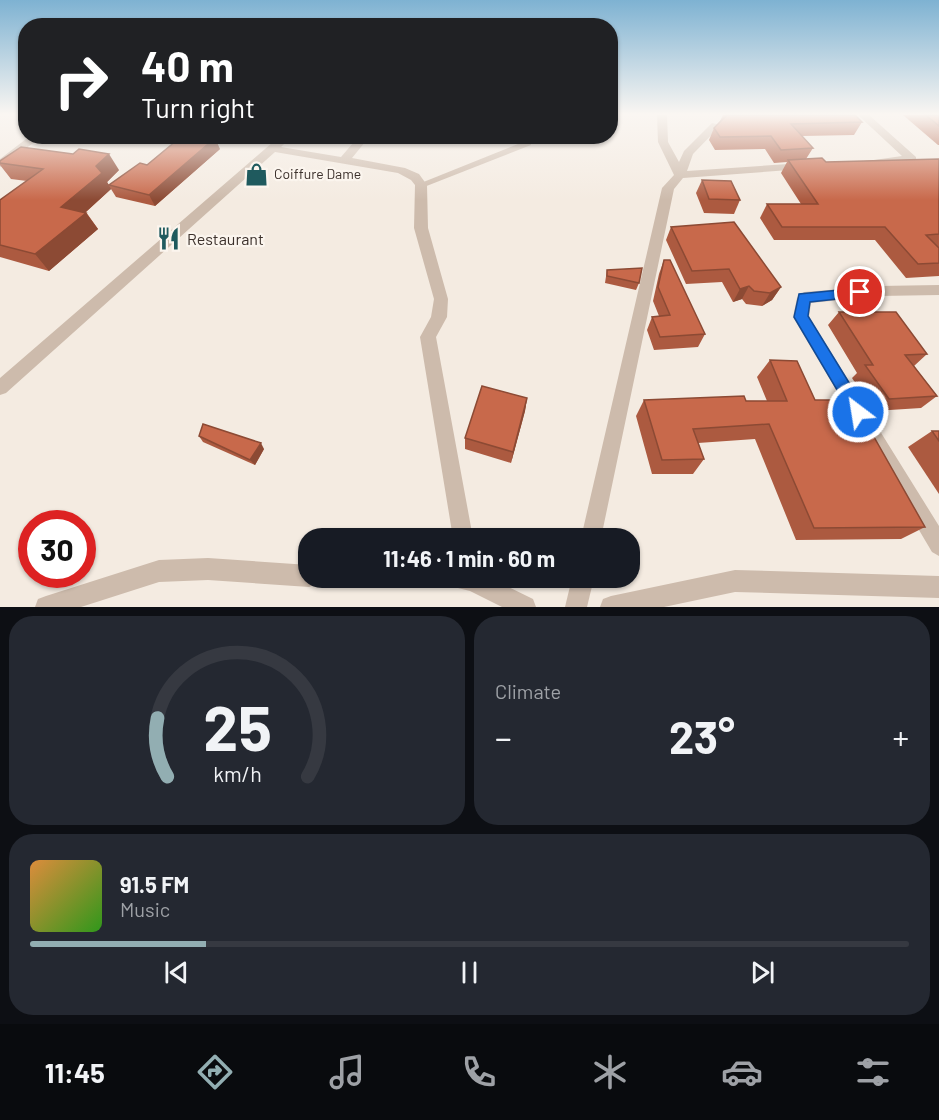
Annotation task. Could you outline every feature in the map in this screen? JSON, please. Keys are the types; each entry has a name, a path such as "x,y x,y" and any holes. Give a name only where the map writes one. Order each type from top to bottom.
{"street":[{"path":"664,143 680,174"},
{"path":"593,528 668,188 680,174 688,153 698,143"},
{"path":"865,162 912,159 895,143"},
{"path":"0,164 27,144"},
{"path":"0,388 279,144"},
{"path":"344,160 358,144"},
{"path":"274,149 401,170 415,177 421,185 421,228 441,299 439,317 428,337 461,528"},
{"path":"680,174 819,165"},
{"path":"939,290 879,291 804,298 801,317 939,545"},
{"path":"46,607 159,571 208,569 298,575"},
{"path":"612,607 735,581 939,587"},
{"path":"487,588 525,607"},
{"path":"576,607 581,588"}],"lane":[{"path":"421,185 525,144"}],"building":[{"path":"776,143 809,143 813,148 781,150"},
{"path":"172,144 208,144 149,195 109,185 140,163 147,165"},
{"path":"21,147 73,154 79,149 109,154 96,166 102,173 61,207 86,213 35,254 0,245 0,200 43,169 0,163"},
{"path":"822,158 826,162 939,159 939,234 926,235 939,248 939,263 918,264 885,227 782,227 767,204 818,204 788,160"},
{"path":"702,180 731,181 740,200 709,199"},
{"path":"734,222 781,287 770,293 754,291 749,286 740,289 729,269 692,271 671,227"},
{"path":"664,260 670,260 705,334 660,337 652,317 670,315 658,287"},
{"path":"642,268 639,283 607,276 607,270"},
{"path":"839,312 896,312 927,354 905,355 937,396 889,399 865,365 873,365"},
{"path":"770,360 797,361 815,400 853,400 925,527 814,528 769,424 693,429 704,459 662,460 644,400 744,396 746,401 787,401"},
{"path":"482,386 527,398 513,452 465,438"},
{"path":"203,424 261,443 250,460 199,436"},
{"path":"932,431 939,431 939,441"}],"place":[{"name":"Coiffure Dame","path":"256,174"},
{"name":"Restaurant","path":"169,239"}],"route":[{"path":"858,412 801,317 804,298 860,292"}]}
